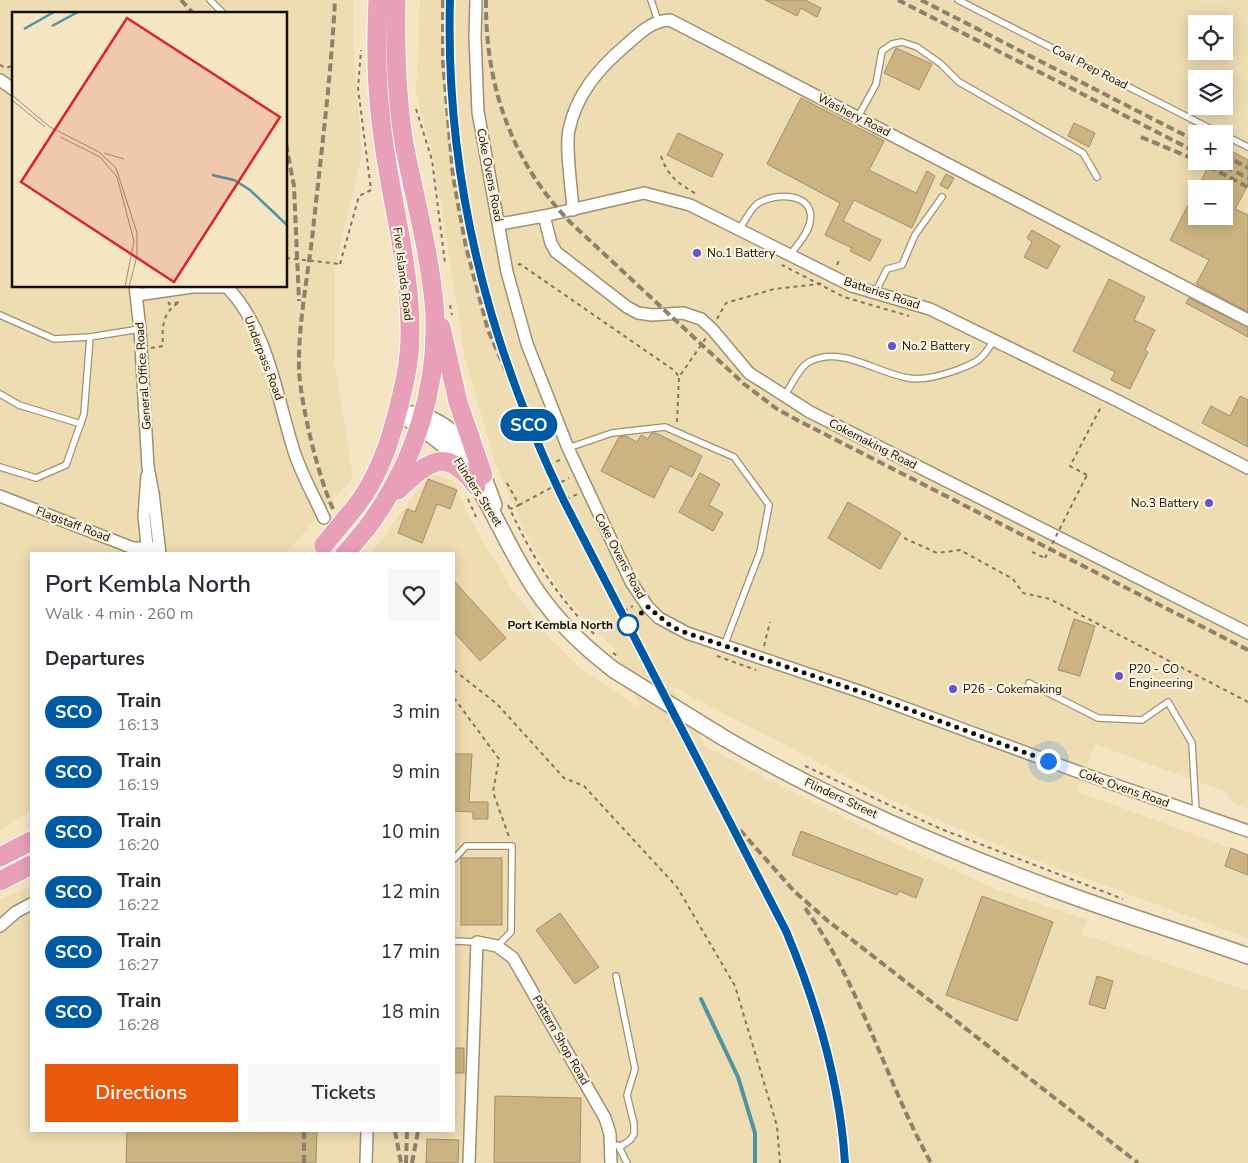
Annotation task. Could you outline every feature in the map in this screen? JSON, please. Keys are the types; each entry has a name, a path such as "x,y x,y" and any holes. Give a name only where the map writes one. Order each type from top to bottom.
{"main road":[{"name":"Five Islands Road","path":"320,549 370,487 384,456 398,412 409,351 410,318 381,122 377,70 378,0"},
{"name":"Five Islands Road","path":"347,552 388,500 407,462 421,421 430,376 435,333 432,290 396,81 396,0"},
{"path":"432,290 458,402 474,488"},
{"path":"388,500 419,470 437,461 449,461 457,465 474,488"},
{"path":"0,857 30,842"},
{"path":"0,881 30,866"}],"street":[{"name":"Coke Ovens Road","path":"476,0 475,37 478,112 500,224 507,272 527,344 568,448 607,534 631,582 648,607 672,627 867,694 1248,831"},
{"name":"Washery Road","path":"658,21 670,20 678,23 1248,320"},
{"path":"573,210 568,131 583,92 601,66 646,27 658,21"},
{"name":"Batteries Road","path":"500,224 644,194 690,205 852,286 930,309 1248,468"},
{"name":"Cokemaking Road","path":"544,216 551,243 556,252 627,307 638,313 652,316 678,312 693,315 712,329 749,373 784,397 819,417 1248,633"},
{"name":"Underpass Road","path":"136,291 183,288"},
{"name":"Underpass Road","path":"228,288 239,300 252,321 279,393 293,450 324,518"},
{"name":"General Office Road","path":"136,291 148,467 144,490 153,551"},
{"name":"Flinders Street","path":"398,412 421,421 453,453 505,534 527,577 545,604 575,638 614,670 724,738 808,784 929,839 1072,896 1248,956"},
{"name":"Flagstaff Road","path":"0,496 133,548 153,551"},
{"path":"0,926 16,912 30,905"},
{"path":"470,1163 477,942 497,946"},
{"name":"Pattern Shop Road","path":"497,946 513,958 601,1109 610,1139 610,1163"},
{"path":"366,1163 367,1132"}],"lane":[{"path":"210,0 222,12"},
{"path":"651,0 658,21"},
{"name":"Coal Prep Road","path":"958,0 1204,125"},
{"path":"858,117 876,84 882,51 892,44 902,42 917,47 931,56 959,82 1083,153 1097,177"},
{"name":"Coal Prep Road","path":"1233,140 1248,147"},
{"path":"739,230 756,205 768,198 783,195 794,197 808,208 811,220 807,230 790,255"},
{"path":"875,293 887,269 902,266 915,235 942,197"},
{"path":"0,315 54,339 90,337 140,328"},
{"path":"0,466 36,478 66,466 81,424 90,337"},
{"path":"784,397 807,363 827,356 859,362 909,379 945,375 972,364 984,357 994,340"},
{"path":"0,394 19,405 81,424"},
{"path":"568,448 612,433 665,427 734,457 769,505 760,552 724,646"},
{"path":"1029,683 1098,718 1142,720 1168,702 1192,744 1196,812"},
{"path":"455,858 466,846 512,846 512,932 497,946"},
{"path":"455,941 477,942"},
{"path":"616,976 635,1069 627,1095 634,1124 634,1134 630,1140 620,1147"},
{"path":"610,1139 620,1147 627,1163"}],"path":[{"path":"288,258 340,264 359,196 371,190 358,88 360,49"},
{"path":"0,65 6,68 12,66"},
{"path":"415,107 432,160 446,268"},
{"path":"661,156 666,171 677,183 709,201 705,212"},
{"path":"677,432 679,377 712,329 726,303 774,290 819,284 776,262"},
{"path":"507,272 520,264 675,371 679,377"},
{"path":"141,350 163,346 162,325 170,307 180,302 169,304 166,290"},
{"path":"450,305 453,322"},
{"path":"1032,552 1045,558 1087,475 1070,466 1104,402"},
{"path":"549,465 560,460"},
{"path":"510,509 569,478"},
{"path":"507,483 518,504"},
{"path":"474,488 477,507"},
{"path":"474,488 476,518 480,516"},
{"path":"566,500 578,494"},
{"path":"507,502 529,549 550,585 575,615 602,642"},
{"path":"904,538 937,553 960,550 1013,579 1023,593 1050,599 1248,702"},
{"path":"624,610 635,605"},
{"path":"608,648 613,653"},
{"path":"455,671 497,704 564,778 584,786 677,887 735,986 777,1126 780,1163"},
{"path":"455,699 499,759 493,792 512,846"},
{"path":"805,766 940,829 1130,901"}],"shaded area":[{"path":"0,0 353,0 353,44 362,155 335,267 335,364 353,478 287,552 30,552 30,811 0,831"},
{"path":"420,0 1248,0 1248,809 1235,804 1226,792 1095,744 1078,792 1248,854 1248,938 1024,856 893,801 673,687 706,747 901,846 998,890 1087,920 1081,934 1248,991 1248,1163 0,1163 0,900 30,886 30,1132 455,1132 455,552 372,552 430,473 453,481 473,525 512,589 547,636 583,671 640,708 614,648 585,620 557,586 530,542 496,465 465,359 433,155 416,93"}],"building":[{"path":"765,0 805,0 821,8 817,17 801,8 797,16"},
{"path":"896,48 932,64 919,90 884,73"},
{"path":"801,98 884,141 869,170 916,193 927,171 935,176 912,228 854,200 843,221 881,240 870,261 850,251 852,248 825,235 840,203 767,164"},
{"path":"1074,123 1095,133 1089,147 1068,136"},
{"path":"678,133 723,154 712,177 667,155"},
{"path":"1233,152 1248,160 1248,185 1235,209 1248,215 1248,312 1196,284 1209,260 1170,240 1188,205 1188,225 1233,225 1233,180 1202,180 1206,170 1233,170"},
{"path":"946,174 954,178 948,189 940,185"},
{"path":"1032,230 1060,246 1047,269 1024,257 1032,242 1027,238"},
{"path":"1109,279 1145,297 1134,320 1155,330 1145,350 1148,352 1130,389 1111,380 1115,372 1073,351"},
{"path":"1189,298 1248,327 1248,337 1186,303"},
{"path":"1240,396 1248,400 1248,447 1202,423 1211,406 1230,416"},
{"path":"651,433 656,433 702,456 692,477 670,466 654,498 601,471 619,437 626,436 637,442 641,435 648,439"},
{"path":"700,473 720,484 709,505 723,513 713,531 679,512"},
{"path":"428,479 457,490 450,509 437,504 422,543 398,533 407,509 415,512"},
{"path":"848,502 901,533 880,569 828,538"},
{"path":"455,582 506,638 480,661 455,633"},
{"path":"1074,619 1095,626 1080,676 1058,670"},
{"path":"455,754 472,754 469,802 488,802 488,819 473,819 473,812 455,811"},
{"path":"801,831 923,879 916,898 899,891 897,895 792,855"},
{"path":"1231,848 1248,855 1248,875 1225,866"},
{"path":"461,858 502,858 502,925 461,925"},
{"path":"982,896 1053,922 1017,1021 946,995"},
{"path":"560,913 599,967 575,984 536,930"},
{"path":"1097,976 1113,981 1105,1009 1089,1004"},
{"path":"455,1048 464,1048 464,1073 455,1073"},
{"path":"495,1096 581,1098 580,1163 494,1163"},
{"path":"127,1132 317,1132 316,1163 126,1163"},
{"path":"427,1139 459,1140 458,1163 426,1163"}],"waterway":[{"path":"701,999 738,1077 755,1133 755,1163"}],"railway":[{"path":"181,0 192,12"},
{"path":"333,509 311,441 300,385 299,352 326,115 335,0"},
{"path":"443,0 443,61 453,176 466,247 488,330 563,501 786,931 817,1016 825,1045 838,1103 845,1163"},
{"path":"486,0 487,32 497,93 518,149 533,175 572,224 744,384 777,409 797,420 1248,650"},
{"path":"898,0 1188,148"},
{"path":"921,0 1188,137"},
{"path":"1141,137 1188,157"},
{"path":"288,154 294,186 299,301"},
{"path":"1233,160 1248,168"},
{"path":"1215,170 1248,187"},
{"path":"1232,170 1248,178"},
{"path":"740,830 794,891 828,921 1138,1163"},
{"path":"805,908 825,938 842,969 931,1163"},
{"path":"304,1132 304,1163"},
{"path":"395,1132 401,1163"},
{"path":"406,1163 407,1132"},
{"path":"412,1163 418,1132"}],"train":[{"name":"SCO","path":"450,0 451,84 454,124 465,204 487,306 506,366 544,461 584,542 734,827 786,931 812,998 827,1051 840,1116 845,1163"}],"place":[{"name":"No.1 Battery","path":"697,253"},
{"name":"No.2 Battery","path":"892,346"},
{"name":"No.3 Battery","path":"1209,503"},
{"name":"Port Kembla North","path":"628,625"},
{"name":"P20 - CO Engineering","path":"1119,676"},
{"name":"P26 - Cokemaking","path":"953,689"}],"route":[{"path":"628,625 648,607 672,627 687,633 867,694 1048,761"}]}
